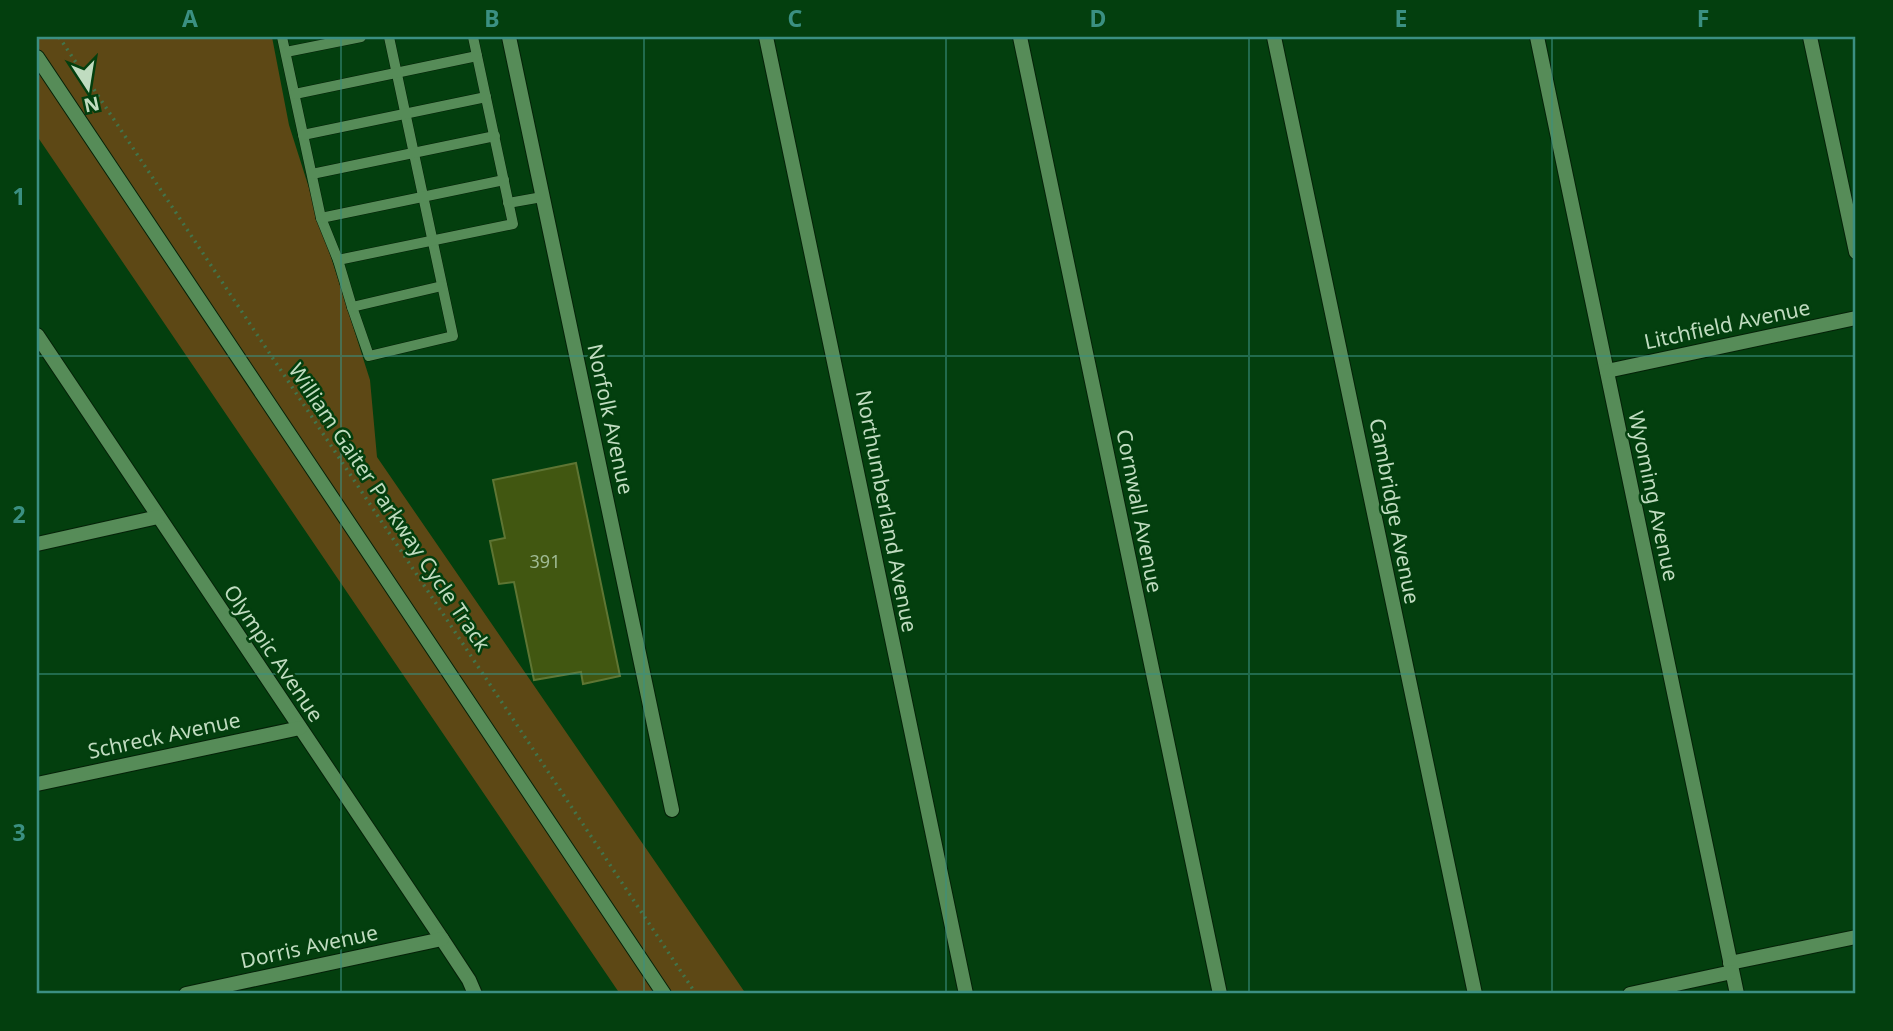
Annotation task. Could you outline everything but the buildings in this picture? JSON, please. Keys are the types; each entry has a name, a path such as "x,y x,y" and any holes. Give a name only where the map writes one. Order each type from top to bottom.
{"street":[{"name":"Norfolk Avenue","path":"509,37 672,810"},
{"name":"Northumberland Avenue","path":"766,37 967,994"},
{"name":"Cornwall Avenue","path":"1020,37 1220,994"},
{"name":"Cambridge Avenue","path":"1274,37 1475,994"},
{"name":"Wyoming Avenue","path":"1537,37 1737,994"},
{"path":"1810,37 1856,252"},
{"path":"37,57 664,994"},
{"name":"Litchfield Avenue","path":"1607,371 1856,318"},
{"name":"Olympic Avenue","path":"37,335 442,939 475,994"},
{"path":"37,544 158,517"},
{"name":"Schreck Avenue","path":"37,784 300,728"},
{"path":"1630,994 1856,937"},
{"name":"Dorris Avenue","path":"186,994 442,939"}],"lane":[{"path":"282,37 321,218 338,260 369,356 453,336 389,37"},
{"path":"286,52 361,37"},
{"path":"338,260 513,224 473,37"},
{"path":"295,94 477,56"},
{"path":"303,135 486,97"},
{"path":"312,174 495,136"},
{"path":"321,218 504,180"},
{"path":"508,203 542,197"},
{"path":"352,307 442,286"}],"path":[{"name":"William Gaiter Parkway Cycle Track","path":"59,37 695,994"}],"shaded area":[{"path":"37,37 272,37 289,125 370,380 377,457 746,994 620,994 37,136"}]}
